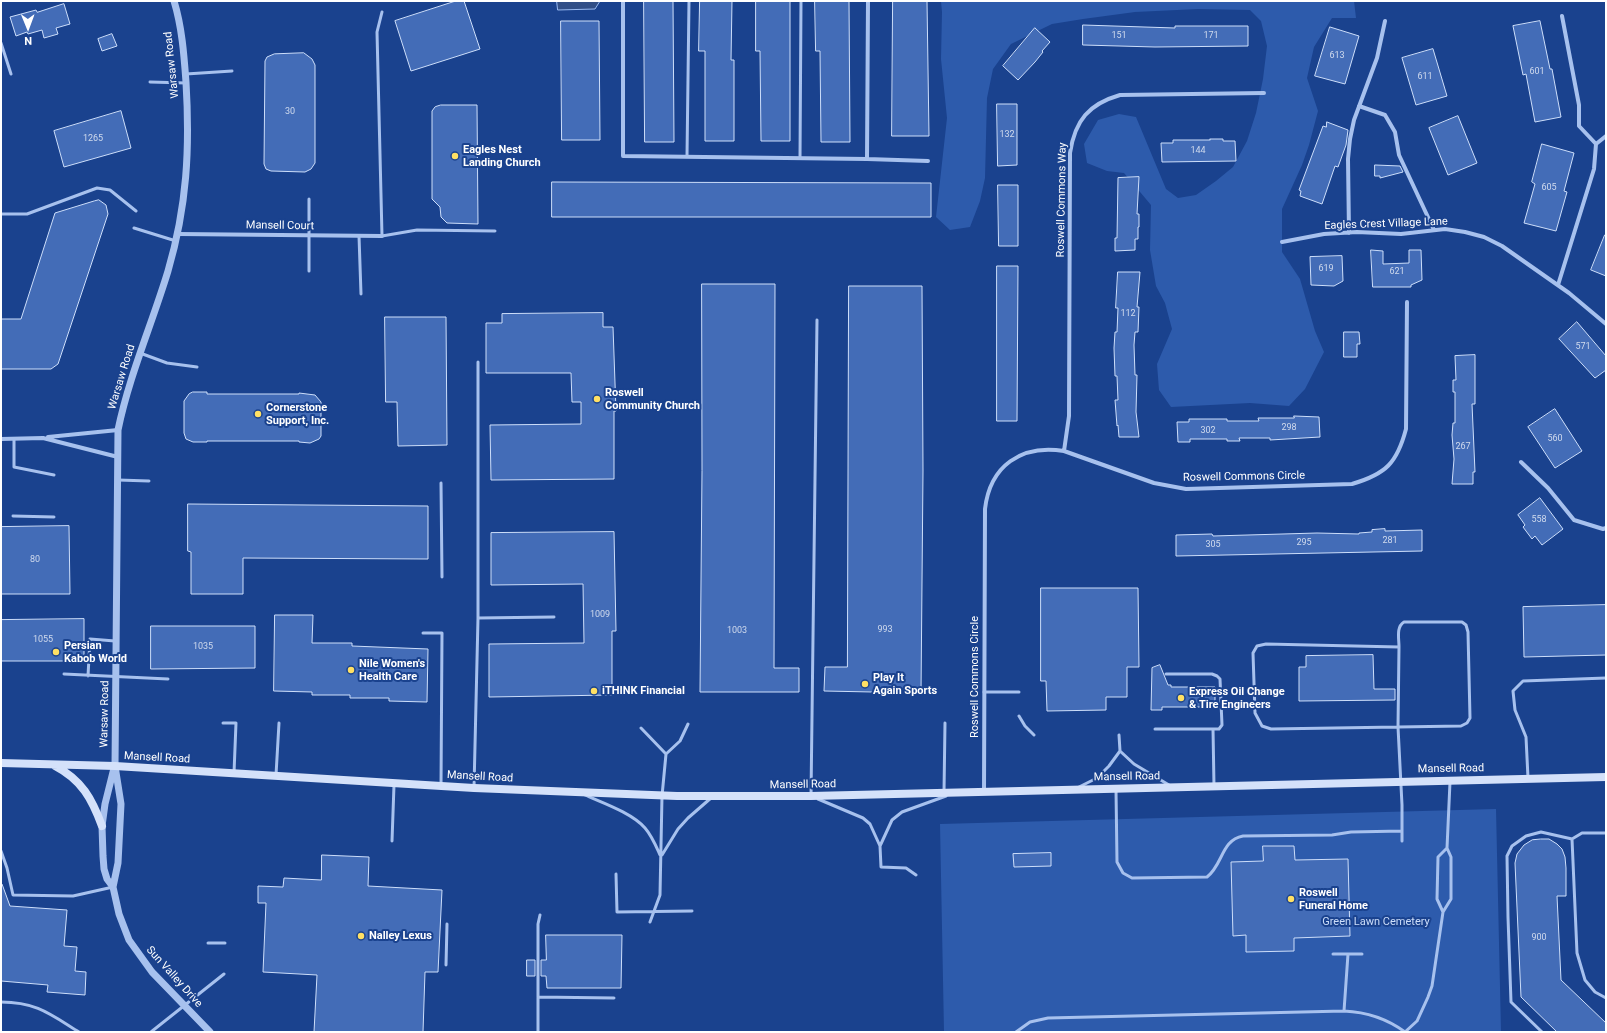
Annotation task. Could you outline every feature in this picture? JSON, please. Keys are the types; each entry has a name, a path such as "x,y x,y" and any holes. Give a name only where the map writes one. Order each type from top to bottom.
{"main road":[{"name":"Mansell Road","path":"1,763 115,766 474,788 662,796 811,796 1606,777"},
{"path":"53,764 68,772 84,790 93,802 102,826"}],"street":[{"name":"Warsaw Road","path":"115,766 117,678 118,430 123,406 177,238 185,194 188,153 186,74 177,10 174,1"},
{"path":"623,1 623,156 928,161"},
{"path":"867,159 868,1"},
{"path":"1562,16 1579,105 1579,126 1596,144"},
{"path":"1349,233 1348,159 1350,139 1354,120 1377,58 1385,21"},
{"name":"Roswell Commons Way","path":"1064,451 1069,416 1070,153 1072,139 1078,125 1094,106 1106,99 1120,95 1264,93"},
{"path":"1359,106 1385,115 1394,132 1399,155 1434,230"},
{"path":"1558,285 1594,169 1596,144 1606,136"},
{"name":"Eagles Crest Village Lane","path":"1282,242 1324,234 1401,234 1445,229 1465,232 1484,237 1502,246 1558,285 1606,324"},
{"name":"Mansell Court","path":"177,238 308,235 382,236"},
{"name":"Roswell Commons Circle","path":"984,792 984,509 990,484 997,473 1015,457 1038,449 1050,448 1064,451 1154,483 1186,488 1352,484 1372,478 1389,466 1401,448 1406,429 1407,302"},
{"path":"1,439 43,438 118,430"},
{"path":"43,438 118,458"},
{"path":"1521,462 1548,488 1574,520 1606,528"},
{"name":"Sun Valley Drive","path":"115,766 105,804 102,826 104,869 107,879 113,887 119,914 129,940 152,972 210,1032"},
{"name":"Sun Valley Drive","path":"113,887 118,864 121,804 115,766"}],"lane":[{"path":"687,156 689,1"},
{"path":"800,158 801,1"},
{"path":"382,12 377,32 382,236 417,230 496,231"},
{"path":"1,44 11,74"},
{"path":"186,74 232,71"},
{"path":"150,82 186,83"},
{"path":"1,214 27,214 97,188 110,190 136,211"},
{"path":"309,199 309,271"},
{"path":"134,228 177,238"},
{"path":"359,236 361,294"},
{"path":"817,320 811,796 863,818 870,824 880,846 881,867 906,868 916,876"},
{"path":"140,353 168,363 197,367"},
{"path":"474,788 478,618 478,362"},
{"path":"14,439 14,467 54,475"},
{"path":"118,480 149,481"},
{"path":"441,483 442,577"},
{"path":"13,516 54,517"},
{"path":"478,618 554,617"},
{"path":"1399,647 1266,644 1257,646 1253,653 1255,713 1262,726 1271,729 1398,727 1461,726 1467,723 1470,718 1468,632 1466,625 1462,622 1404,622 1399,628 1399,647 1398,727 1402,841"},
{"path":"423,633 442,633 441,786"},
{"path":"88,676 90,639 117,641"},
{"path":"64,674 117,678 168,679"},
{"path":"1155,728 1219,729 1222,725 1220,679 1217,676 1212,674 1166,674"},
{"path":"1528,778 1526,737 1514,710 1513,691 1523,681 1606,678"},
{"path":"984,692 1019,692"},
{"path":"1019,716 1025,726 1034,735"},
{"path":"223,723 236,723 234,773"},
{"path":"276,775 279,723"},
{"path":"650,922 660,894 662,796 666,754 680,741 688,724"},
{"path":"944,792 945,724"},
{"path":"641,728 666,754"},
{"path":"1213,729 1214,786"},
{"path":"1074,789 1097,778 1109,766 1120,751 1119,734"},
{"path":"1120,751 1134,764 1173,787"},
{"path":"1016,1032 1030,1022 1048,1018 1344,1011 1373,1015 1395,1025 1405,1032 1417,1020 1432,986 1443,912 1451,899 1451,857 1447,848 1451,780"},
{"path":"392,841 394,782"},
{"path":"1116,788 1117,862 1123,873 1132,878 1208,877 1214,872 1229,842 1237,837 1332,835 1351,832 1402,831"},
{"path":"580,792 636,819 646,828 661,857"},
{"path":"880,846 892,820 902,812 957,792"},
{"path":"661,857 678,829 688,818 715,796"},
{"path":"1542,1032 1511,1002 1507,856 1512,846 1526,836 1541,832 1572,839 1582,833 1606,833"},
{"path":"1572,839 1576,953 1585,980 1595,992 1606,998"},
{"path":"1443,912 1437,899 1438,857 1447,848"},
{"path":"1,851 13,895 73,896 113,887"},
{"path":"616,874 617,912 692,911"},
{"path":"538,1032 538,924 540,915"},
{"path":"446,965 447,924"},
{"path":"208,943 225,943"},
{"path":"1333,954 1362,954"},
{"path":"1344,1011 1348,954"},
{"path":"151,1032 224,974"},
{"path":"538,997 614,998"},
{"path":"1,1002 17,1002 37,1007 79,1032"}],"green space":[{"path":"941,1 1354,1 1356,18 1332,18 1314,47 1307,78 1318,111 1302,165 1282,209 1282,252 1300,279 1315,331 1324,352 1305,389 1289,406 1250,403 1171,407 1159,390 1157,364 1172,329 1165,303 1156,286 1150,250 1151,205 1124,173 1107,171 1087,163 1084,144 1098,120 1119,114 1136,117 1166,189 1178,198 1196,195 1233,167 1247,141 1256,113 1263,79 1267,46 1261,21 1250,10 1198,9 1135,12 1052,24 1011,44 993,69 987,98 985,178 980,201 970,227 950,230 936,217 947,118 941,59"},
{"name":"Green Lawn Cemetery","path":"1496,809 1501,1032 944,1032 940,824"}],"shaded area":[{"path":"557,1 600,1 595,9 558,10"}],"building":[{"path":"456,1 464,1 480,49 411,71 395,21"},
{"path":"644,1 673,1 674,142 645,142"},
{"path":"700,1 732,1 731,60 734,60 734,141 705,141 705,51 699,51"},
{"path":"756,1 790,1 790,141 761,141 760,51 756,51"},
{"path":"815,1 849,1 850,142 821,142 820,51 816,51"},
{"path":"893,1 927,1 929,136 892,136"},
{"path":"64,4 70,24 56,28 58,34 44,38 42,30 28,34 27,32 16,36 10,17 36,10 37,12"},
{"path":"561,21 599,21 600,140 562,140"},
{"path":"1540,21 1550,69 1552,69 1561,117 1535,122 1526,74 1523,75 1513,26"},
{"path":"1083,25 1175,28 1175,26 1248,26 1248,46 1155,47 1083,45"},
{"path":"1330,27 1359,36 1345,84 1315,76"},
{"path":"1035,28 1050,42 1035,62 1018,80 1003,66"},
{"path":"112,34 117,46 102,51 98,39"},
{"path":"1433,49 1447,96 1416,105 1402,58"},
{"path":"304,53 312,59 315,65 315,163 311,169 305,172 271,171 266,169 264,164 265,61 267,57 274,54"},
{"path":"997,104 1017,104 1017,165 998,166"},
{"name":"Eagles Nest Landing Church","path":"441,105 477,105 478,224 447,223 441,217 440,207 432,199 432,111 435,107"},
{"path":"121,111 131,148 64,167 54,131"},
{"path":"1458,116 1477,163 1448,175 1429,128"},
{"path":"1327,122 1348,130 1346,145 1338,167 1335,166 1322,204 1300,196 1301,191 1299,190 1323,126 1326,127"},
{"path":"1210,139 1235,141 1236,161 1162,162 1161,143 1173,143 1173,140"},
{"path":"1542,144 1574,153 1564,191 1567,192 1556,231 1524,223 1535,184 1532,182"},
{"path":"1375,165 1400,166 1403,172 1380,178 1380,176 1375,176"},
{"path":"1139,177 1137,214 1139,214 1139,227 1138,239 1135,239 1135,250 1115,251 1115,238 1117,238 1118,178"},
{"path":"552,182 931,183 931,217 552,217"},
{"path":"998,185 1018,185 1018,246 999,246"},
{"path":"99,200 106,205 108,214 58,364 51,369 1,369 1,319 21,319 55,213"},
{"path":"1606,235 1606,276 1591,270"},
{"path":"1371,250 1383,251 1383,264 1409,263 1409,250 1421,250 1422,280 1411,285 1411,287 1373,287"},
{"path":"1342,256 1343,281 1334,286 1311,285 1310,257"},
{"path":"997,266 1018,266 1017,421 997,421"},
{"path":"1118,272 1140,272 1137,307 1139,307 1138,332 1135,332 1134,345 1135,375 1137,375 1136,412 1139,437 1119,437 1118,425 1117,426 1115,400 1118,400 1114,348 1115,332 1117,332 1118,308 1116,308"},
{"path":"702,284 775,284 774,668 799,668 799,692 700,692"},
{"path":"849,286 922,286 923,471 921,693 824,691 825,667 847,667"},
{"path":"603,313 603,327 613,327 616,411 614,411 614,479 491,480 490,425 581,424 581,402 572,402 571,373 486,373 486,323 502,323 502,314"},
{"path":"385,317 446,317 447,445 398,446 397,402 386,402"},
{"path":"1577,322 1606,356 1606,370 1595,378 1559,339"},
{"path":"1344,332 1359,332 1360,344 1357,344 1357,357 1344,357"},
{"path":"1475,355 1475,404 1472,404 1475,472 1473,472 1473,484 1452,484 1454,459 1452,435 1453,423 1455,423 1455,392 1453,392 1453,380 1456,380 1455,356"},
{"path":"193,392 207,392 207,394 299,393 315,395 321,402 321,436 319,439 310,443 299,441 193,442 186,439 184,433 184,401 189,394"},
{"path":"1555,409 1582,451 1555,468 1528,427"},
{"path":"1294,416 1319,417 1320,437 1270,440 1270,438 1239,438 1240,441 1227,441 1227,439 1190,439 1190,442 1178,442 1177,422 1189,422 1189,419 1259,421 1258,418 1294,418"},
{"path":"1540,498 1563,529 1542,545 1535,536 1532,539 1523,527 1525,525 1518,515"},
{"path":"188,504 428,506 428,559 243,558 243,594 191,594 191,552 188,551"},
{"path":"69,526 70,594 1,594 1,527"},
{"path":"1385,529 1385,531 1422,530 1422,551 1176,556 1176,535 1212,534 1213,536 1317,533 1359,534 1372,532 1372,530"},
{"path":"614,532 616,631 612,631 612,695 489,697 489,644 584,643 583,584 491,585 491,533"},
{"path":"1041,588 1138,588 1139,667 1127,667 1127,697 1106,697 1106,710 1047,711 1046,681 1041,681"},
{"path":"1606,605 1606,655 1524,657 1523,607"},
{"name":"Nile Women's Health Care","path":"275,615 313,615 312,643 352,643 352,646 428,649 427,702 389,701 389,698 350,698 350,695 312,695 312,692 274,691"},
{"path":"84,619 84,661 1,661 1,620"},
{"path":"151,626 255,626 255,668 151,669"},
{"path":"1373,655 1374,689 1395,689 1395,700 1299,701 1299,667 1306,667 1306,656"},
{"path":"1160,665 1168,685 1171,685 1171,687 1215,687 1215,707 1162,707 1162,710 1151,710 1152,668"},
{"path":"1549,839 1557,844 1562,849 1565,857 1566,896 1557,896 1561,980 1606,1023 1606,1032 1557,1032 1521,997 1515,863 1517,854 1524,845 1532,840"},
{"name":"Roswell Funeral Home","path":"1263,846 1294,846 1295,860 1348,859 1350,936 1294,938 1294,951 1246,952 1246,935 1233,936 1231,862 1263,861"},
{"path":"1051,853 1051,866 1014,867 1013,854"},
{"path":"322,855 369,857 368,886 442,890 438,972 425,972 423,1032 314,1032 317,975 263,972 266,903 258,903 258,886 283,887 284,878 321,880"},
{"path":"1,884 10,906 67,910 64,946 77,947 75,971 86,972 85,995 47,992 48,985 1,981"},
{"path":"546,935 622,935 621,988 547,988 546,976 541,976 541,960 546,960"},
{"path":"527,960 535,960 535,976 527,976"}],"place":[{"name":"Eagles Nest Landing Church","path":"455,156"},
{"name":"Roswell Community Church","path":"597,399"},
{"name":"Cornerstone Support, Inc.","path":"258,414"},
{"name":"Persian Kabob World","path":"56,652"},
{"name":"Nile Women's Health Care","path":"351,670"},
{"name":"Play It Again Sports","path":"865,684"},
{"name":"iTHINK Financial","path":"594,691"},
{"name":"Express Oil Change & Tire Engineers","path":"1181,698"},
{"name":"Roswell Funeral Home","path":"1291,899"},
{"name":"Nalley Lexus","path":"361,936"}]}
